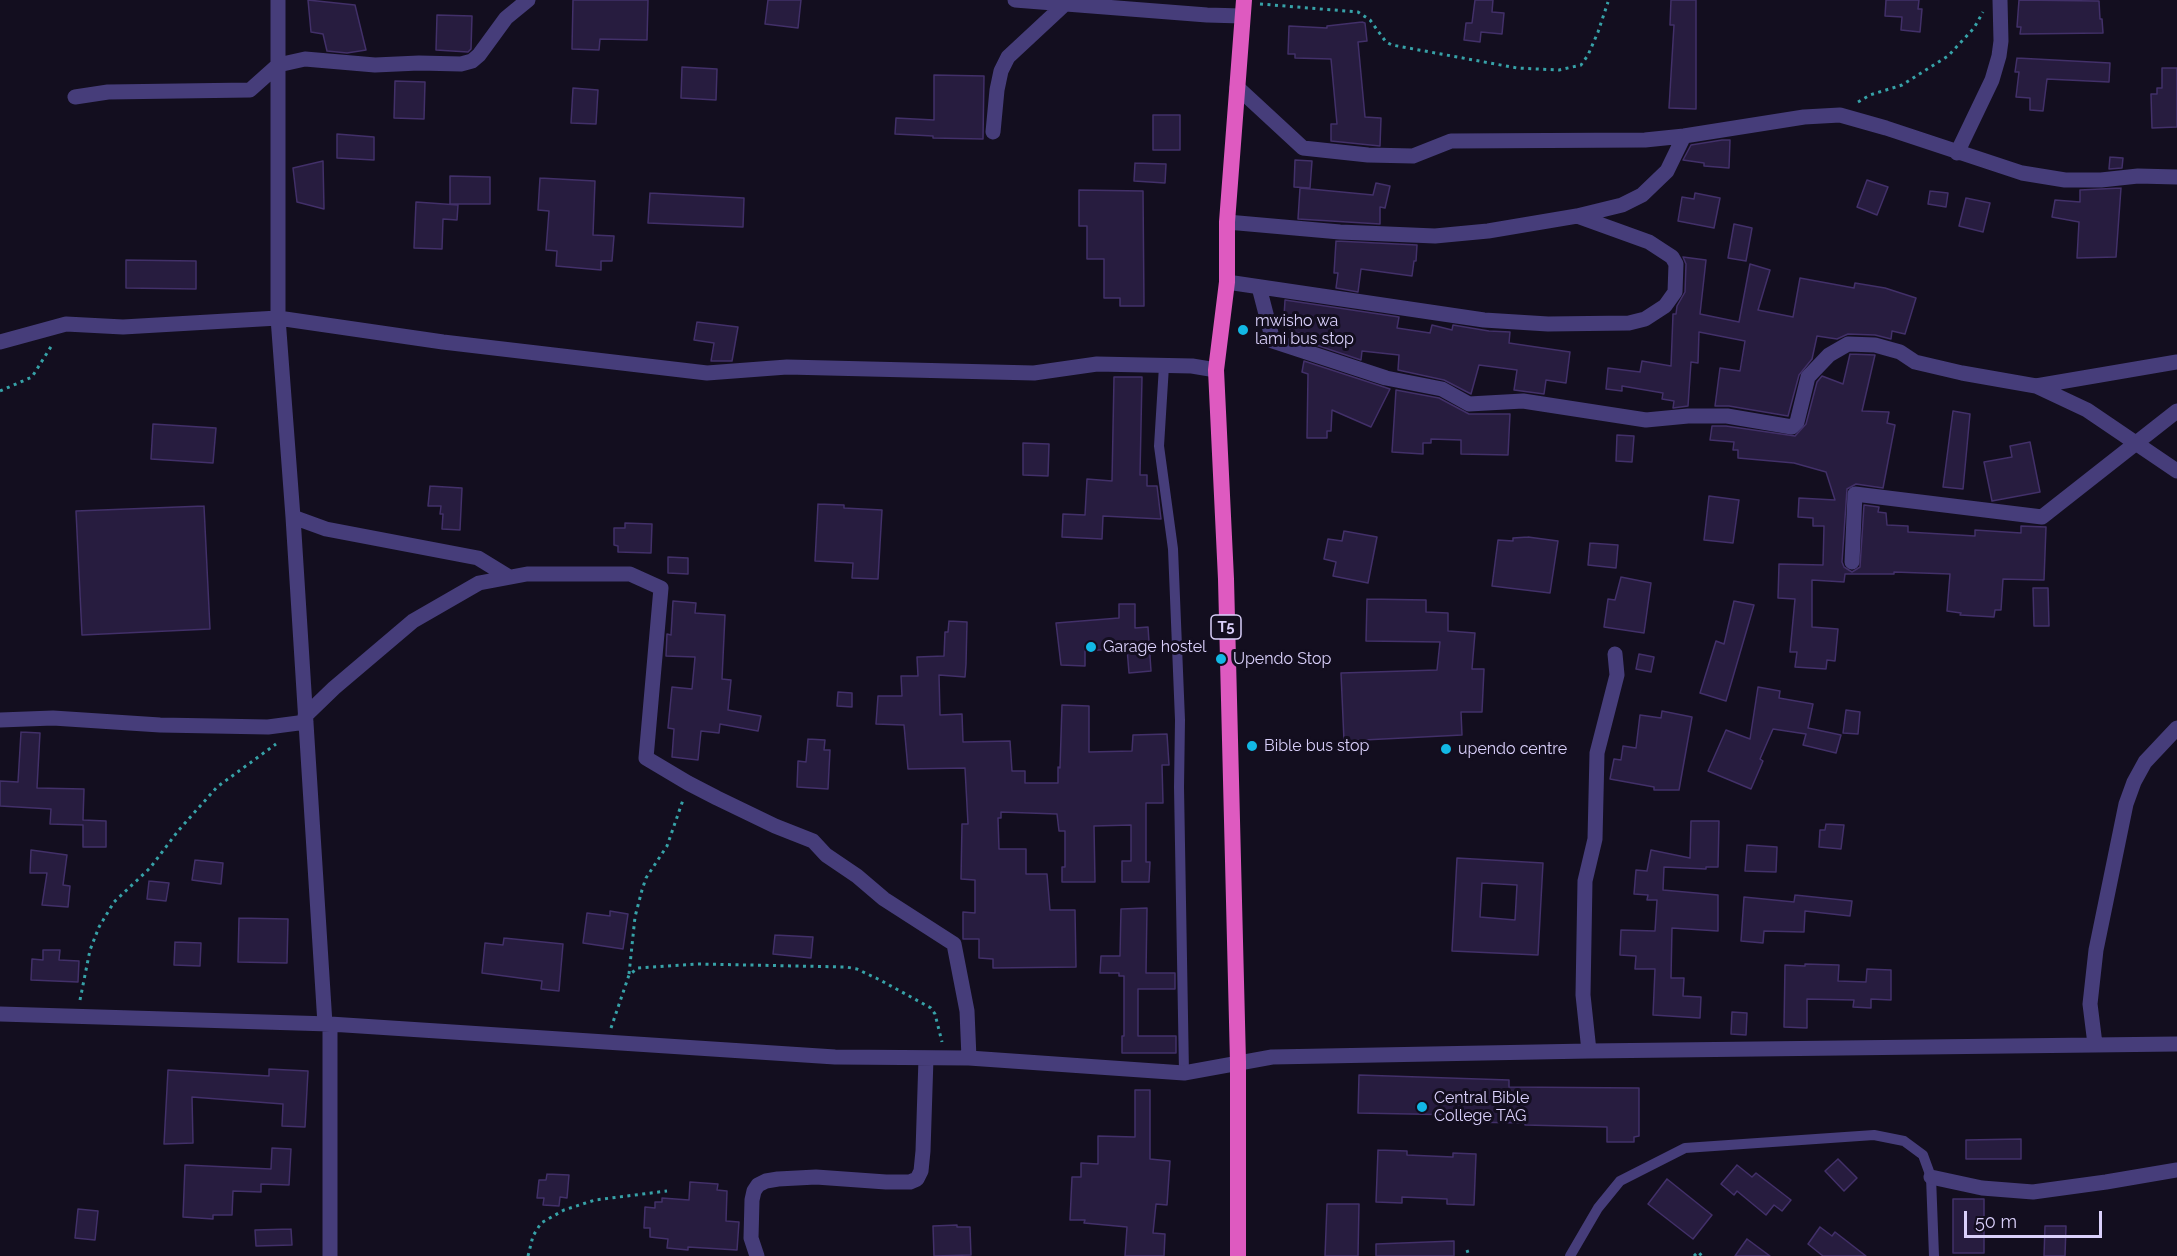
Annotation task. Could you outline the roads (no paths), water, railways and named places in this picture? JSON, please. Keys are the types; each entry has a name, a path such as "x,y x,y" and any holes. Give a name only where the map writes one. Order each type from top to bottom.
{"highway":[{"name":"T5","path":"1238,1256 1238,1062 1226,579 1216,370 1227,282 1227,222 1243,6"}],"street":[{"path":"278,0 278,318 328,1024 330,1256"},
{"path":"75,97 108,92 250,90 278,65 305,59 375,65 461,64 472,61 479,55 506,18 528,0"},
{"path":"1015,0 1065,4 1207,8 1243,6"},
{"path":"1957,153 1992,80 1999,56 2000,0"},
{"path":"993,132 1001,70 1008,57 1065,4"},
{"path":"1237,87 1303,148 1368,155 1413,156 1451,141 1645,140 1804,117 1840,115 2022,173 2065,180 2101,180 2138,176 2177,177"},
{"path":"1227,222 1340,232 1435,236 1488,231 1577,216 1622,205 1642,195 1666,171 1684,136"},
{"path":"1227,282 1484,320 1548,324 1613,325 1629,323 1645,319 1665,306 1675,292 1676,264 1672,258 1649,242 1577,216"},
{"path":"1259,287 1273,341 1386,378 1442,389 1469,404 1523,401 1646,420 1688,416 1727,416 1792,427 1797,422 1808,377 1829,355 1848,344 1875,345 1900,352 1915,363 2036,386 2087,410 2177,471"},
{"path":"0,342 66,324 123,327 278,318 443,342 707,373 787,367 1034,373 1097,364 1192,366 1216,370"},
{"path":"2036,386 2177,362"},
{"path":"1852,562 1855,494 2042,517 2177,411"},
{"path":"292,517 326,529 478,558 509,578"},
{"path":"0,720 53,718 268,727 306,719 334,688 413,621 479,583 527,574 630,574 661,588 646,758 688,783 760,819 813,840 826,855 857,876 884,899 954,944 967,1011 969,1058"},
{"path":"1589,1051 1583,995 1585,881 1595,839 1597,753 1617,675 1615,654"},
{"path":"2095,1044 2090,1004 2096,950 2126,804 2145,762 2177,728"},
{"path":"0,1014 328,1024 835,1057 969,1058 1184,1073 1272,1057 2177,1044"},
{"path":"757,1256 751,1238 752,1200 758,1185 766,1181 816,1177 886,1182 910,1182 917,1179 921,1171 923,1151 926,1058"},
{"path":"1931,1177 1982,1188 2033,1192 2177,1170"}],"lane":[{"path":"1164,366 1159,446 1173,549 1180,720 1184,1073"},
{"path":"1570,1256 1598,1208 1620,1181 1684,1148 1874,1135 1904,1141 1923,1155 1931,1177 1934,1256"}],"place":[{"name":"mwisho wa lami bus stop","path":"1243,330"},
{"name":"Garage hostel","path":"1091,647"},
{"name":"Upendo Stop","path":"1221,659"},
{"name":"Bible bus stop","path":"1252,746"},
{"name":"upendo centre","path":"1446,749"},
{"name":"Central Bible College TAG","path":"1422,1107"}]}
